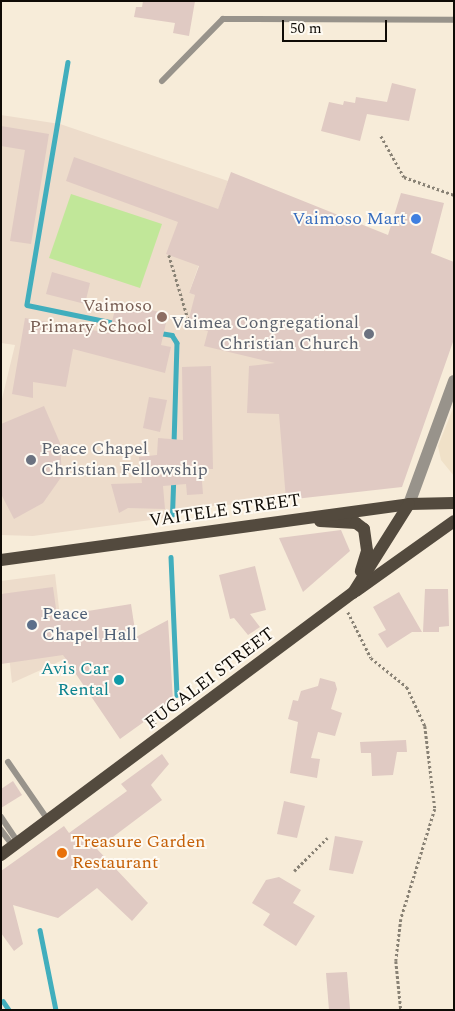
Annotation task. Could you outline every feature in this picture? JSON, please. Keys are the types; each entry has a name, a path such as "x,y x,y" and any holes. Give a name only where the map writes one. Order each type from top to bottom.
{"main road":[{"name":"VAITELE STREET","path":"1,560 287,519 409,504 454,503"},
{"name":"FUGALEI STREET","path":"1,855 348,596 409,504"},
{"path":"287,519 356,523 364,529 367,551 348,596"},
{"path":"348,596 454,521"}],"street":[{"path":"409,504 454,381"}],"lane":[{"path":"162,81 223,19 454,20"},
{"path":"8,762 48,820"},
{"path":"1,816 15,844"},
{"path":"1,830 15,844"}],"path":[{"path":"381,136 404,177 454,195"},
{"path":"169,255 188,322"},
{"path":"348,596 371,658 407,687 426,726 434,809 401,919 396,961 401,1010"},
{"path":"294,871 327,838"}],"shaded area":[{"path":"1,115 60,124 228,181 189,293 284,323 286,500 190,508 180,516 33,536 1,535 1,403 15,345 1,343"},
{"path":"454,406 454,476 441,460 438,446"},
{"name":"Peace Chapel Hall","path":"55,574 65,659 12,683 1,581"}],"green space":[{"path":"71,194 162,224 140,288 49,258"}],"building":[{"path":"143,1 195,1 189,36 173,33 175,23 134,17 136,7 142,7"},
{"path":"392,83 416,89 409,121 367,114 360,141 321,131 329,102 343,105 344,101 355,103 356,97 387,102"},
{"path":"1,126 49,134 31,244 10,241 25,150 1,146"},
{"name":"Vaimea Congregational Christian Church","path":"74,157 218,209 231,172 388,235 401,193 444,203 431,253 454,262 454,339 402,487 286,500 279,414 247,413 249,366 275,363 204,346 208,331 187,326 195,295 189,293 199,266 166,254 178,222 66,181"},
{"path":"52,272 90,283 85,304 46,294"},
{"path":"117,302 168,314 161,345 171,347 165,373 73,349 66,387 33,382 33,398 12,394 25,318 109,333"},
{"path":"211,366 213,469 201,469 203,494 187,495 186,484 163,486 165,509 128,508 119,513 111,484 142,483 139,457 157,455 158,438 183,440 182,367"},
{"path":"149,397 167,400 160,432 143,428"},
{"name":"Peace Chapel Christian Fellowship","path":"44,406 60,443 62,476 43,503 14,519 1,494 1,424"},
{"path":"341,530 350,551 303,592 279,538"},
{"path":"255,566 266,610 250,614 260,627 248,635 234,618 230,619 219,575"},
{"path":"53,587 57,616 131,604 136,637 168,620 173,701 120,739 63,655 1,664 1,594"},
{"path":"425,589 448,589 449,626 439,627 439,632 423,632"},
{"path":"399,592 422,632 412,632 387,648 378,634 386,630 373,607"},
{"path":"320,678 335,682 337,689 331,709 342,713 335,736 318,732 311,758 320,759 317,778 290,773 298,722 288,719 293,700 298,701 301,691 318,686"},
{"path":"406,740 407,752 397,752 393,775 372,776 371,753 361,753 360,742"},
{"path":"162,754 169,764 151,785 162,800 97,849 148,903 132,921 97,888 58,918 13,905 23,944 14,951 1,933 1,871 64,826 69,833 127,791 121,784"},
{"path":"13,781 22,795 1,808 1,789"},
{"path":"284,801 305,806 297,838 277,834"},
{"path":"335,836 363,841 353,874 329,870"},
{"path":"279,877 301,890 293,903 315,916 296,946 263,925 270,914 252,903 266,880"},
{"path":"347,972 350,1009 329,1010 326,973"}],"waterway":[{"path":"68,62 27,305 115,323"},
{"path":"160,333 172,335 177,343 174,443"},
{"path":"172,515 173,481"},
{"path":"171,557 177,695"},
{"path":"40,930 56,1010"},
{"path":"3,1001 9,1010"}],"place":[{"name":"Vaimoso Mart","path":"416,219"},
{"name":"Vaimoso Primary School","path":"162,317"},
{"name":"Vaimea Congregational Christian Church","path":"369,334"},
{"name":"Peace Chapel Christian Fellowship","path":"31,460"},
{"name":"Peace Chapel Hall","path":"32,625"},
{"name":"Avis Car Rental","path":"119,680"},
{"name":"Treasure Garden Restaurant","path":"62,853"}]}
